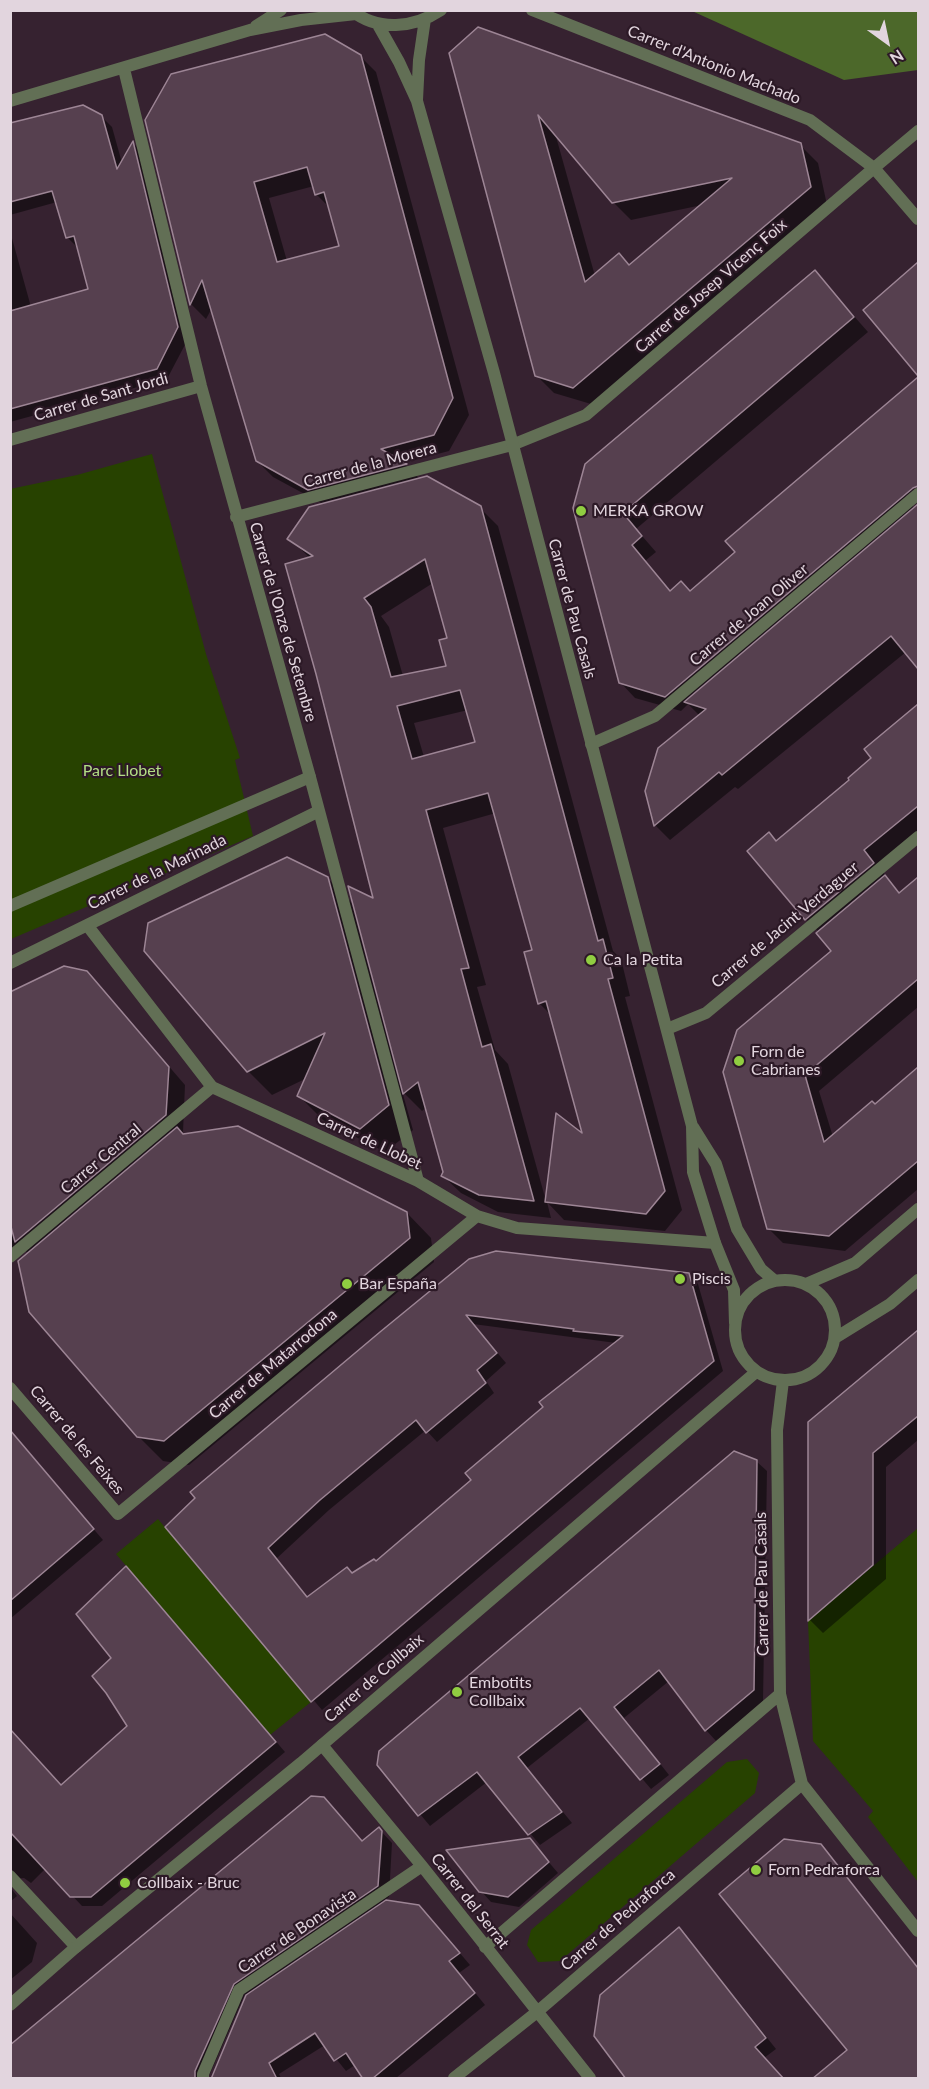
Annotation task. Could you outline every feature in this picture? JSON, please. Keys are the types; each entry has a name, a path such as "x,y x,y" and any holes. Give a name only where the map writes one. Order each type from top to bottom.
{"street":[{"path":"250,30 281,10"},
{"path":"10,101 250,30 354,12 377,23 399,26 425,19 441,10"},
{"name":"Carrer d'Antonio Machado","path":"532,10 810,120 874,168 918,219"},
{"name":"Carrer de Pau Casals","path":"417,101 419,60 425,19"},
{"name":"Carrer de Pau Casals","path":"377,23 417,101 494,373 692,1126 693,1172 715,1242 734,1290 735,1323"},
{"name":"Carrer de l'Onze de Setembre","path":"124,69 201,386 310,777 418,1182"},
{"name":"Carrer de Josep Vicenç Foix","path":"512,445 586,415 918,131"},
{"name":"Carrer de Sant Jordi","path":"10,440 201,386"},
{"name":"Carrer de la Morera","path":"236,517 512,445"},
{"name":"Carrer de Joan Oliver","path":"591,744 655,716 918,494"},
{"path":"10,906 310,777"},
{"name":"Carrer de la Marinada","path":"10,963 319,811"},
{"name":"Carrer de Jacint Verdaguer","path":"667,1029 706,1013 917,841"},
{"name":"Carrer de Llobet","path":"87,925 212,1087 418,1182 477,1216 518,1228 715,1242"},
{"name":"Carrer Central","path":"10,1257 212,1087"},
{"name":"Carrer de Pau Casals","path":"692,1126 716,1164 738,1229 761,1269 775,1281"},
{"path":"806,1284 855,1263 918,1209"},
{"name":"Carrer de Matarrodona","path":"118,1514 477,1216"},
{"path":"791,1280 806,1284 829,1306 834,1322 835,1338 829,1356 817,1369 801,1378 783,1381 769,1379 756,1372 738,1351 734,1330 740,1308 748,1295 761,1286 775,1281 791,1280"},
{"path":"835,1338 890,1304 918,1280"},
{"name":"Carrer de Collbaix","path":"10,2005 76,1947 322,1745 756,1372"},
{"name":"Carrer de Pau Casals","path":"783,1381 777,1430 780,1694 802,1784"},
{"name":"Carrer de les Feixes","path":"10,1388 118,1514"},
{"path":"486,1947 780,1694"},
{"name":"Carrer del Serrat","path":"322,1745 422,1866 590,2079"},
{"path":"802,1784 918,1931"},
{"name":"Carrer de Pedraforca","path":"454,2079 537,2012 802,1784"},
{"name":"Carrer de Bonavista","path":"203,2079 203,2074 239,1990 422,1866"},
{"path":"10,1876 76,1947"}],"green space":[{"path":"692,11 918,11 918,70 844,80"},
{"name":"Parc Llobet","path":"152,454 206,654 240,758 235,760 253,836 11,939 10,489 77,475"},
{"path":"158,1519 311,1702 270,1735 116,1554"},
{"path":"918,1528 918,1882 868,1817 873,1811 813,1741 808,1621"},
{"path":"747,1759 759,1773 755,1793 560,1961 538,1962 527,1945 531,1930 727,1762"}],"building":[{"path":"478,27 801,143 811,187 573,388 535,376 449,53","holes":["538,115 612,203 732,178 629,265 619,253 585,282"]},
{"path":"325,34 361,55 453,398 434,435 381,449 407,464 308,490 256,461 202,280 190,305 145,120 171,74","holes":["307,167 315,195 324,192 339,246 277,262 254,182"]},
{"path":"83,105 102,115 117,169 133,141 178,327 157,369 10,409 10,311 88,289 74,236 66,238 52,191 10,202 10,123"},
{"path":"918,262 918,376 863,310"},
{"path":"815,270 854,317 623,513 642,536 632,545 670,591 681,581 690,591 735,552 725,541 918,377 918,486 665,697 619,683 573,508 585,464"},
{"path":"427,476 481,506 598,941 603,939 613,978 608,979 665,1191 646,1214 545,1202 556,1113 582,1133 546,1001 538,1004 524,952 532,950 488,793 426,810 469,968 461,969 482,1047 491,1044 534,1201 479,1195 441,1176 443,1172 418,1082 403,1094 348,886 373,898 316,674 285,564 313,556 287,539 309,507","holes":["425,559 447,638 439,640 446,666 391,677 371,607 364,598","460,690 475,742 412,759 397,706"]},
{"path":"918,504 918,669 891,636 722,775 719,772 654,826 645,791 658,748 706,709 684,702"},
{"path":"918,704 918,806 864,850 874,863 805,920 747,851 769,832 776,841 849,780 848,778 871,758 864,749"},
{"path":"287,857 328,877 389,1105 360,1129 297,1096 325,1033 247,1072 144,951 148,923"},
{"path":"885,875 899,893 918,877 918,979 805,1075 824,1142 872,1101 875,1104 918,1067 918,1161 829,1236 767,1229 723,1072 737,1030 831,951 816,933"},
{"path":"64,966 87,971 169,1067 166,1115 15,1242 10,1223 10,992"},
{"path":"238,1126 407,1212 410,1238 164,1441 137,1437 29,1312 18,1261 177,1127 183,1134"},
{"path":"496,1251 689,1273 714,1361 311,1702 165,1527 195,1498 190,1492 469,1259","holes":["466,1315 574,1329 573,1331 623,1336 539,1402 543,1407 465,1473 471,1480 376,1561 374,1559 352,1573 347,1567 307,1597 268,1548 320,1500 416,1420 426,1433 486,1383 477,1370 497,1353"]},
{"path":"918,1330 918,1416 873,1453 873,1565 808,1621 808,1422"},
{"path":"10,1430 94,1529 10,1601"},
{"path":"734,1451 757,1460 754,1690 705,1731 659,1670 614,1707 660,1764 640,1780 580,1708 518,1757 562,1812 528,1835 477,1772 418,1816 377,1765 379,1751"},
{"path":"126,1566 276,1742 91,1897 70,1897 10,1832 10,1729 61,1785 127,1726 92,1676 111,1658 76,1614"},
{"path":"311,1796 324,1797 362,1841 379,1827 382,1831 378,1886 234,1984 195,2071 195,2079 10,2079 10,2045"},
{"path":"530,1838 549,1862 508,1897 479,1892 446,1850"},
{"path":"784,1839 821,1844 918,1968 918,2079 812,2079 847,2050 719,1894"},
{"path":"386,1900 419,1905 460,1953 449,1961 475,1993 372,2079 363,2079 346,2053 334,2061 315,2033 269,2063 277,2079 211,2079 246,1995"},
{"path":"679,1927 766,2038 755,2047 784,2079 626,2079 594,2036 600,1995"}],"place":[{"name":"MERKA GROW","path":"581,511"},
{"name":"Ca la Petita","path":"591,960"},
{"name":"Forn de Cabrianes","path":"739,1061"},
{"name":"Piscis","path":"680,1279"},
{"name":"Bar España","path":"347,1284"},
{"name":"Embotits Collbaix","path":"457,1692"},
{"name":"Forn Pedraforca","path":"756,1870"},
{"name":"Collbaix - Bruc","path":"125,1883"}]}
